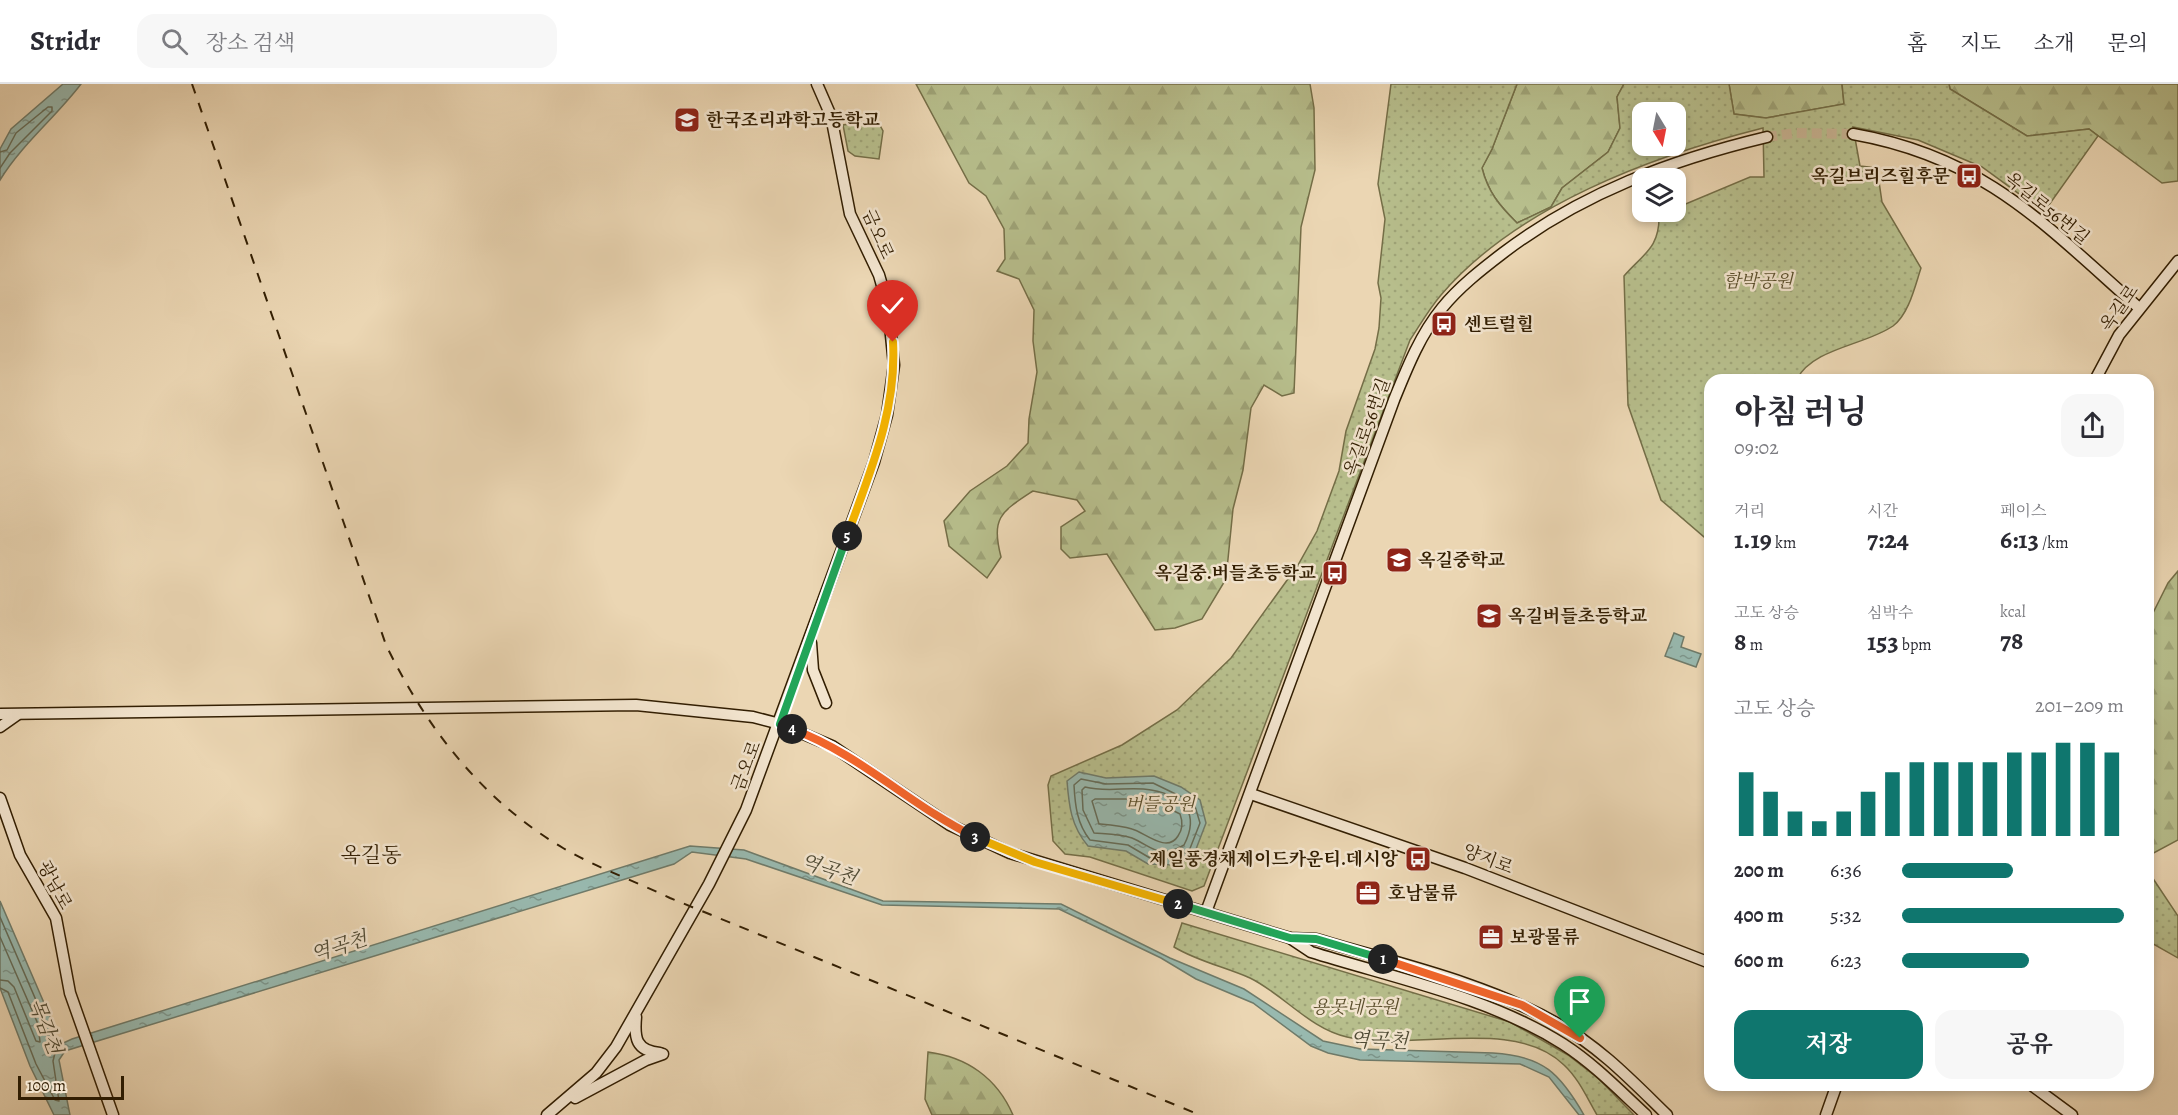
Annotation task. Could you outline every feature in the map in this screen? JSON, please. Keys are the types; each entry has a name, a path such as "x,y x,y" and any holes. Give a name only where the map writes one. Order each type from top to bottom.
{"main road":[{"name":"금오로","path":"636,1015 732,841 780,724 883,432 894,366 891,323 884,293 850,214 831,116 817,84"},
{"name":"옥길로56번길","path":"1852,134 1902,145 1929,154 1989,182 2029,211 2139,308"},
{"name":"옥길로56번길","path":"1206,912 1397,392 1421,339 1443,307 1472,279 1515,244 1598,194 1676,161 1767,137"},
{"name":"옥길로","path":"2098,374 2109,351 2139,308 2178,261"},
{"path":"810,638 813,670 826,703"},
{"path":"0,714 636,705 736,715 780,724 832,746 950,825 1010,853 1290,938 1316,939 1522,1005 1559,1024 1601,1053 1667,1115"},
{"path":"0,727 6,721 21,714"},
{"name":"양지로","path":"1251,794 1465,868 1704,961"},
{"name":"광남로","path":"0,798 20,855 56,918 70,993 113,1115"},
{"path":"1290,938 1311,952 1475,1003 1526,1022 1582,1057 1646,1115"},
{"path":"551,1112 612,1077 663,1054 647,1052 638,1044 635,1037 636,1015"},
{"path":"551,1112 596,1073 636,1015"},
{"path":"1826,1115 1835,1091"},
{"path":"2039,1091 2072,1115"}],"green space":[{"path":"916,84 1310,84 1314,108 1315,170 1301,227 1294,393 1282,396 1264,385 1251,408 1243,470 1233,509 1226,579 1202,619 1175,628 1155,630 1107,554 1070,558 1061,549 1061,527 1085,511 1077,500 1033,491 1006,511 998,524 997,533 1001,557 987,578 949,546 944,521 970,491 1007,466 1028,443 1029,419 1037,372 1033,341 1034,310 1019,279 997,271 1005,259 1004,229 986,196 969,183"},
{"path":"1391,84 1517,84 1492,149 1482,168 1495,198 1517,223 1551,207 1562,188 1608,152 1620,128 1617,97 1624,84 1729,84 1734,114 1766,118 1844,104 1842,84 1949,84 1950,89 2027,136 2089,129 2098,136 2044,212 1982,167 1918,140 1853,127 1860,166 1877,168 1882,202 1921,268 1914,291 1899,321 1893,326 1815,360 1801,374 1704,374 1704,537 1661,500 1628,405 1624,276 1649,250 1657,235 1659,222 1686,222 1686,204 1750,177 1764,177 1763,128 1686,150 1686,102 1632,102 1632,156 1669,156 1632,168 1589,189 1547,210 1508,235 1472,263 1441,295 1410,340 1204,886 1192,891 1090,857 1065,854 1053,841 1048,785 1051,776 1122,745 1177,710 1231,658 1298,565 1317,531 1339,471 1346,431 1375,349 1381,298 1378,283 1385,219 1378,184"},
{"path":"1517,84 1624,84 1617,97 1620,128 1608,152 1562,188 1551,207 1517,223 1495,198 1482,168 1492,149"},
{"path":"1729,84 1842,84 1844,104 1766,118 1734,114"},
{"path":"1949,84 2178,84 2178,181 2162,183 2089,129 2027,136 1950,89"},
{"path":"877,120 883,131 879,159 855,156 848,151 843,125"},
{"path":"2178,571 2178,840 2154,853 2154,611 2168,583"},
{"path":"2154,880 2178,916 2178,958 2154,944"},
{"name":"용못네공원","path":"1182,923 1510,1022 1568,1055 1599,1079 1634,1115 1597,1115 1578,1082 1564,1065 1543,1050 1518,1042 1461,1038 1373,1041 1334,1033 1321,1027 1250,978 1174,947"},
{"path":"928,1052 968,1064 979,1072 998,1090 1013,1115 932,1115 925,1099"}],"water":[{"path":"63,84 81,84 18,154 0,180 0,149 11,129"},
{"path":"1674,633 1684,637 1681,647 1701,654 1696,667 1665,656"},
{"path":"1079,772 1106,778 1154,776 1181,787 1200,800 1206,823 1193,857 1175,865 1148,864 1126,851 1088,846 1074,823 1069,799 1067,781"},
{"name":"목감천","path":"690,846 744,850 883,901 1061,904 1170,958 1244,989 1323,1041 1361,1049 1493,1053 1525,1058 1548,1069 1558,1078 1584,1115 1579,1115 1549,1077 1520,1064 1360,1060 1328,1053 1311,1046 1253,1003 1196,979 1161,958 1059,909 882,905 746,859 692,852 674,864 65,1051 59,1060 70,1115 54,1115 30,1066 0,988 0,901 51,1019 57,1046 72,1039"}],"tunnel":[{"path":"1767,137 1795,133 1853,134"}],"railway":[{"path":"192,84 386,645 402,676 439,733 482,785 534,829 563,848 603,868 670,898 1200,1115"}],"place":[{"name":"한국조리과학고등학교","path":"687,120"},
{"name":"옥길브리즈힐후문","path":"1969,176"},
{"name":"센트럴힐","path":"1444,324"},
{"name":"옥길중학교","path":"1399,560"},
{"name":"옥길중.버들초등학교","path":"1335,573"},
{"name":"옥길버들초등학교","path":"1489,616"},
{"name":"제일풍경채제이드카운티.데시앙","path":"1418,859"},
{"name":"호남물류","path":"1368,893"},
{"name":"보광물류","path":"1491,937"}],"district":[{"name":"옥길동","path":"371,855"}],"route":[{"path":"893,342 893,382 883,432 780,724 832,746 950,825 1010,853 1058,870 1290,938 1316,939 1496,995 1522,1005 1580,1038"}],"park label":[{"name":"함박공원","path":"1758,281"},
{"name":"버들공원","path":"1160,804"}],"water label":[{"name":"역곡천","path":"829,869"},
{"name":"역곡천","path":"339,946"},
{"name":"역곡천","path":"1379,1040"}]}
